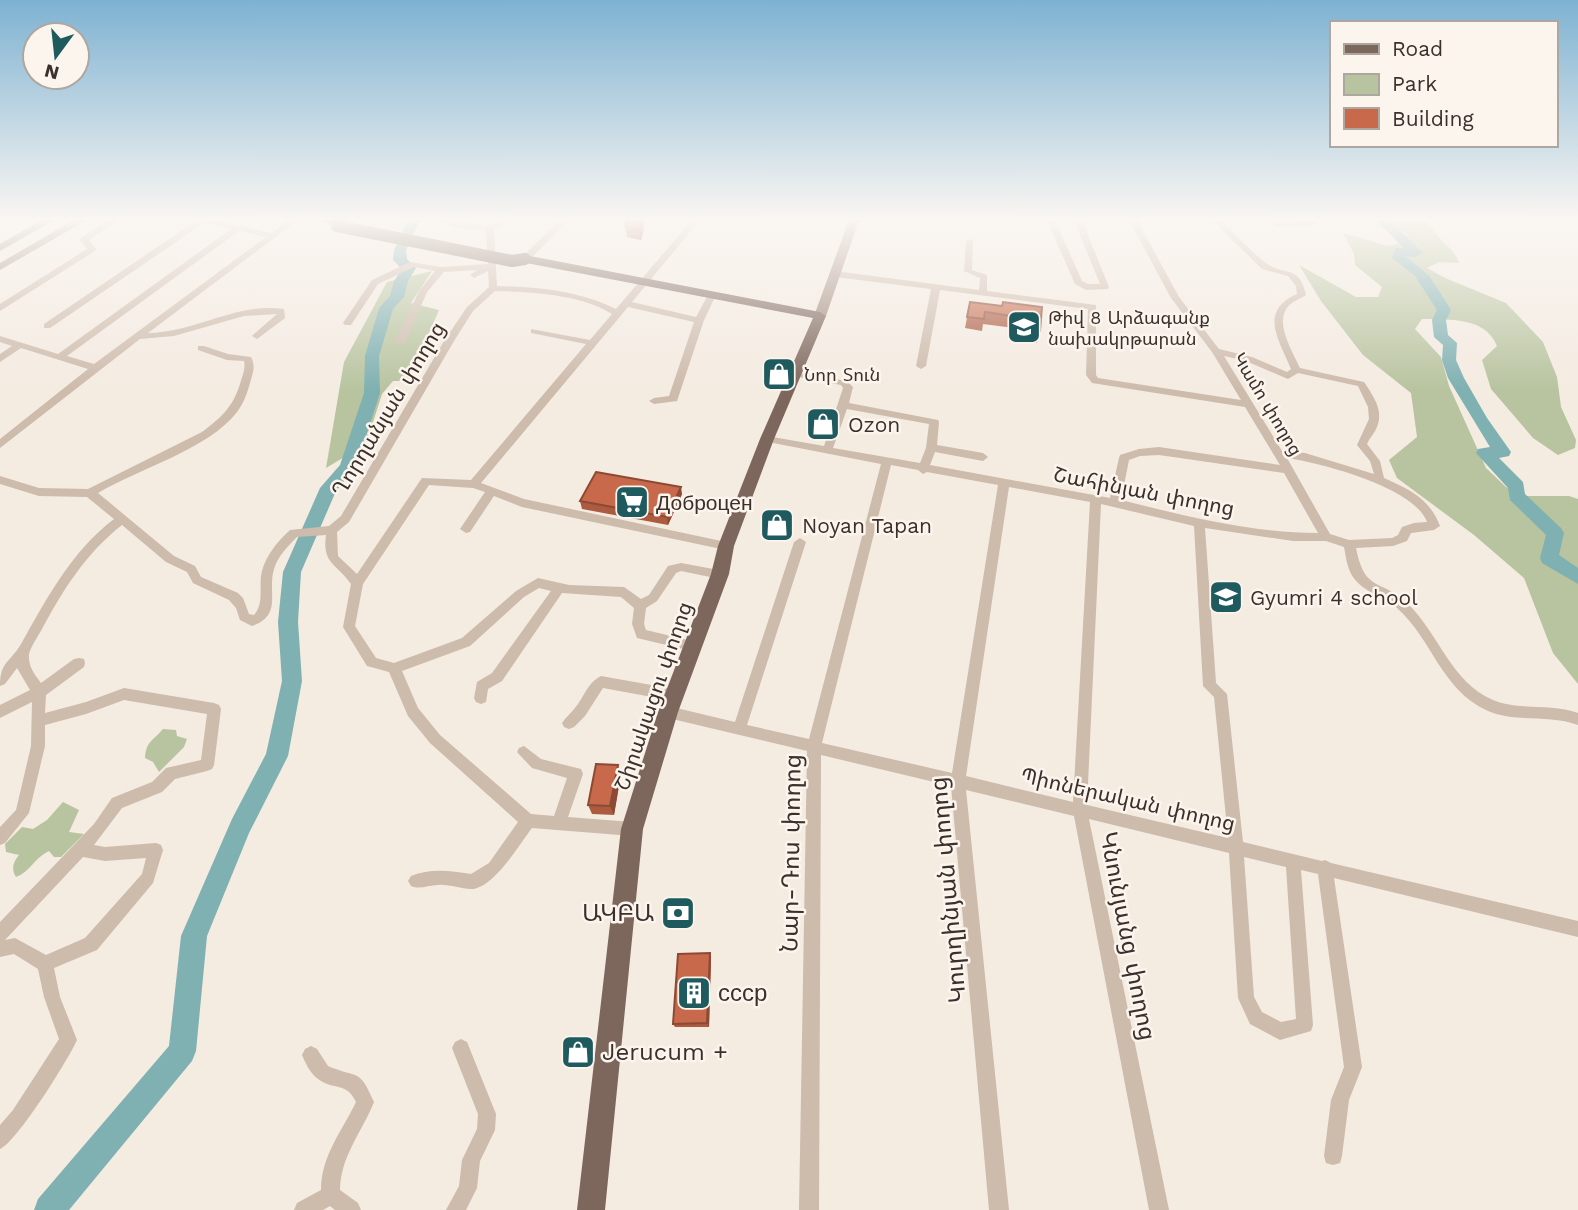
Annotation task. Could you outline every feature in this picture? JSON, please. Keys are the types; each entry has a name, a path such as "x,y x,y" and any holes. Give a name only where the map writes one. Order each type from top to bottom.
{"main road":[{"path":"616,276 820,316"},
{"name":"Շիրակացու փողոց","path":"591,1210 632,829 671,704 720,574 726,546 767,439 820,316"}],"street":[{"path":"0,308 49,276"},
{"path":"47,326 120,276"},
{"path":"60,358 167,276"},
{"path":"0,444 95,368 218,276"},
{"path":"348,323 375,282 387,276"},
{"path":"400,342 423,291 435,276"},
{"path":"491,276 493,288 542,289 566,293 612,310 618,315"},
{"path":"474,484 649,276"},
{"name":"Շիրակացու փողոց","path":"820,316 834,276"},
{"path":"854,276 984,293 1094,303 1102,296 1105,287 1101,276"},
{"path":"983,276 984,293"},
{"path":"1076,276 1078,282 1086,287 1094,303 1091,375 1104,384 1248,404"},
{"name":"Կամո փողոց","path":"1163,276 1175,298 1216,351 1326,537"},
{"path":"1293,276 1300,286 1302,295 1290,299 1280,311 1277,320 1296,370"},
{"path":"921,366 936,287"},
{"path":"1086,287 1105,287"},
{"name":"Ղորղանյան փողոց","path":"345,519 449,341 470,309 493,288"},
{"path":"654,401 673,399 699,320 712,295"},
{"path":"628,304 699,320"},
{"path":"137,337 154,338 246,310 281,311 282,316 257,336"},
{"path":"534,331 593,343"},
{"path":"0,339 95,368"},
{"path":"0,359 19,345"},
{"path":"0,480 40,492 90,493 111,478 187,444 224,421 234,410 250,367 248,359 228,358 201,348"},
{"path":"1216,351 1250,359 1288,376 1296,370 1362,384 1374,413 1372,428 1364,436 1362,445 1380,470 1380,480 1304,457 1279,454"},
{"path":"796,374 844,383 848,387 827,451"},
{"path":"842,405 934,422 923,470"},
{"name":"Շահինյան փողոց","path":"767,439 923,470 1115,503 1199,523 1293,537 1326,537 1349,544 1393,542 1403,538 1406,530 1434,526 1431,513 1420,500 1380,480"},
{"path":"930,448 983,457"},
{"path":"1115,503 1124,458 1139,453 1158,451 1289,471"},
{"name":"Նար-Դոս փողոց","path":"809,1210 814,747 886,463"},
{"path":"640,606 624,592 559,588 538,583 520,594 466,642 394,668 372,662 349,627 356,583 402,512 426,481 474,484 490,493 522,503 726,546"},
{"name":"Կուրղինյան փողոց","path":"999,1210 958,780 1004,484"},
{"path":"90,493 170,559 191,569 197,580 234,595 243,605 244,617 252,621 260,619 266,611 267,573 276,554 294,533 332,530 345,519"},
{"path":"466,529 490,493"},
{"name":"Կնունյանց փողոց","path":"1096,500 1080,809 1159,1210"},
{"path":"0,680 23,652 75,563 109,528 121,520"},
{"path":"1199,523 1210,686 1220,694 1236,846 1246,998 1256,1018 1280,1031 1305,1025 1293,860"},
{"path":"332,530 328,551 333,562 352,575 356,583"},
{"path":"738,729 800,542"},
{"path":"1349,544 1357,573 1371,588 1400,604 1416,622 1435,655 1470,694 1492,707 1578,719"},
{"path":"640,606 653,598 672,569 681,567 720,574"},
{"path":"481,698 482,686 497,677 559,588"},
{"path":"640,606 638,624 641,634 692,646"},
{"path":"0,838 22,813 38,746 38,692 24,668 23,652"},
{"path":"0,712 38,692 79,663"},
{"path":"394,668 413,712 435,738 528,821 632,829"},
{"name":"Պիոներական փողոց","path":"569,723 582,714 594,687 601,682 738,729 1578,929"},
{"path":"0,934 99,829 117,803 157,787 171,773 207,765 214,709 124,694 86,708 37,721"},
{"path":"524,752 537,764 576,774 558,824"},
{"path":"416,881 439,877 471,888 494,868 528,821"},
{"path":"45,964 91,944 148,878 156,850 104,854 80,849"},
{"path":"1325,867 1353,1067 1340,1100 1334,1156"},
{"path":"0,949 15,946 45,964 52,997 68,1040 0,1140"},
{"path":"456,1210 468,1188 471,1160 486,1130 487,1114 461,1048"},
{"path":"311,1055 318,1070 332,1079 345,1079 357,1086 365,1102 334,1158 330,1177 331,1195 351,1210"},
{"path":"304,1210 331,1195"}],"green space":[{"path":"410,276 428,276 411,303 439,310 408,381 393,381 382,394 366,444 326,468 344,362 387,282"},
{"path":"1306,276 1319,276 1356,297 1378,297 1382,287 1369,276 1442,276 1506,303 1543,342 1557,377 1561,407 1576,440 1575,448 1558,455 1533,438 1491,389 1482,360 1497,346 1484,329 1454,320 1422,319 1415,329 1441,357 1449,386 1486,468 1506,487 1526,496 1569,496 1578,499 1578,684 1553,653 1524,578 1474,535 1397,478 1389,460 1417,437 1411,393 1363,355 1321,301"},
{"path":"163,729 176,730 177,736 187,739 184,747 159,772 153,762 145,758 148,745"},
{"path":"63,802 79,810 69,832 84,834 61,857 54,857 49,851 16,877 13,866 19,855 6,852 5,844 22,827 33,829 47,820"}],"building":[{"path":"970,302 1002,306 1003,302 1042,307 1040,331 1031,330 1032,319 985,312 984,319 967,317"},
{"name":"Доброцен","path":"596,472 681,487 667,517 580,501"},
{"path":"596,764 618,765 610,806 588,805"},
{"name":"ссср","path":"710,953 707,1023 673,1024 678,954"}],"waterway":[{"path":"49,1210 182,1051 194,936 240,827 277,756 292,681 288,622 292,572 329,488 348,467 372,393 372,356 386,308 397,297 404,276"},
{"path":"1422,276 1444,310 1439,320 1441,337 1450,343 1449,360 1456,378 1503,452 1484,453 1517,486 1516,496 1555,533 1549,558 1578,577"}],"place":[{"name":"Թիվ 8 Արձագանք նախակրթարան","path":"1024,327"},
{"name":"Նոր Տուն","path":"779,374"},
{"name":"Ozon","path":"823,424"},
{"name":"Доброцен","path":"632,502"},
{"name":"Noyan Tapan","path":"777,525"},
{"name":"Gyumri 4 school","path":"1226,597"},
{"name":"ԱԿԲԱ","path":"678,913"},
{"name":"ссср","path":"694,993"},
{"name":"Jerucum +","path":"578,1052"}]}
